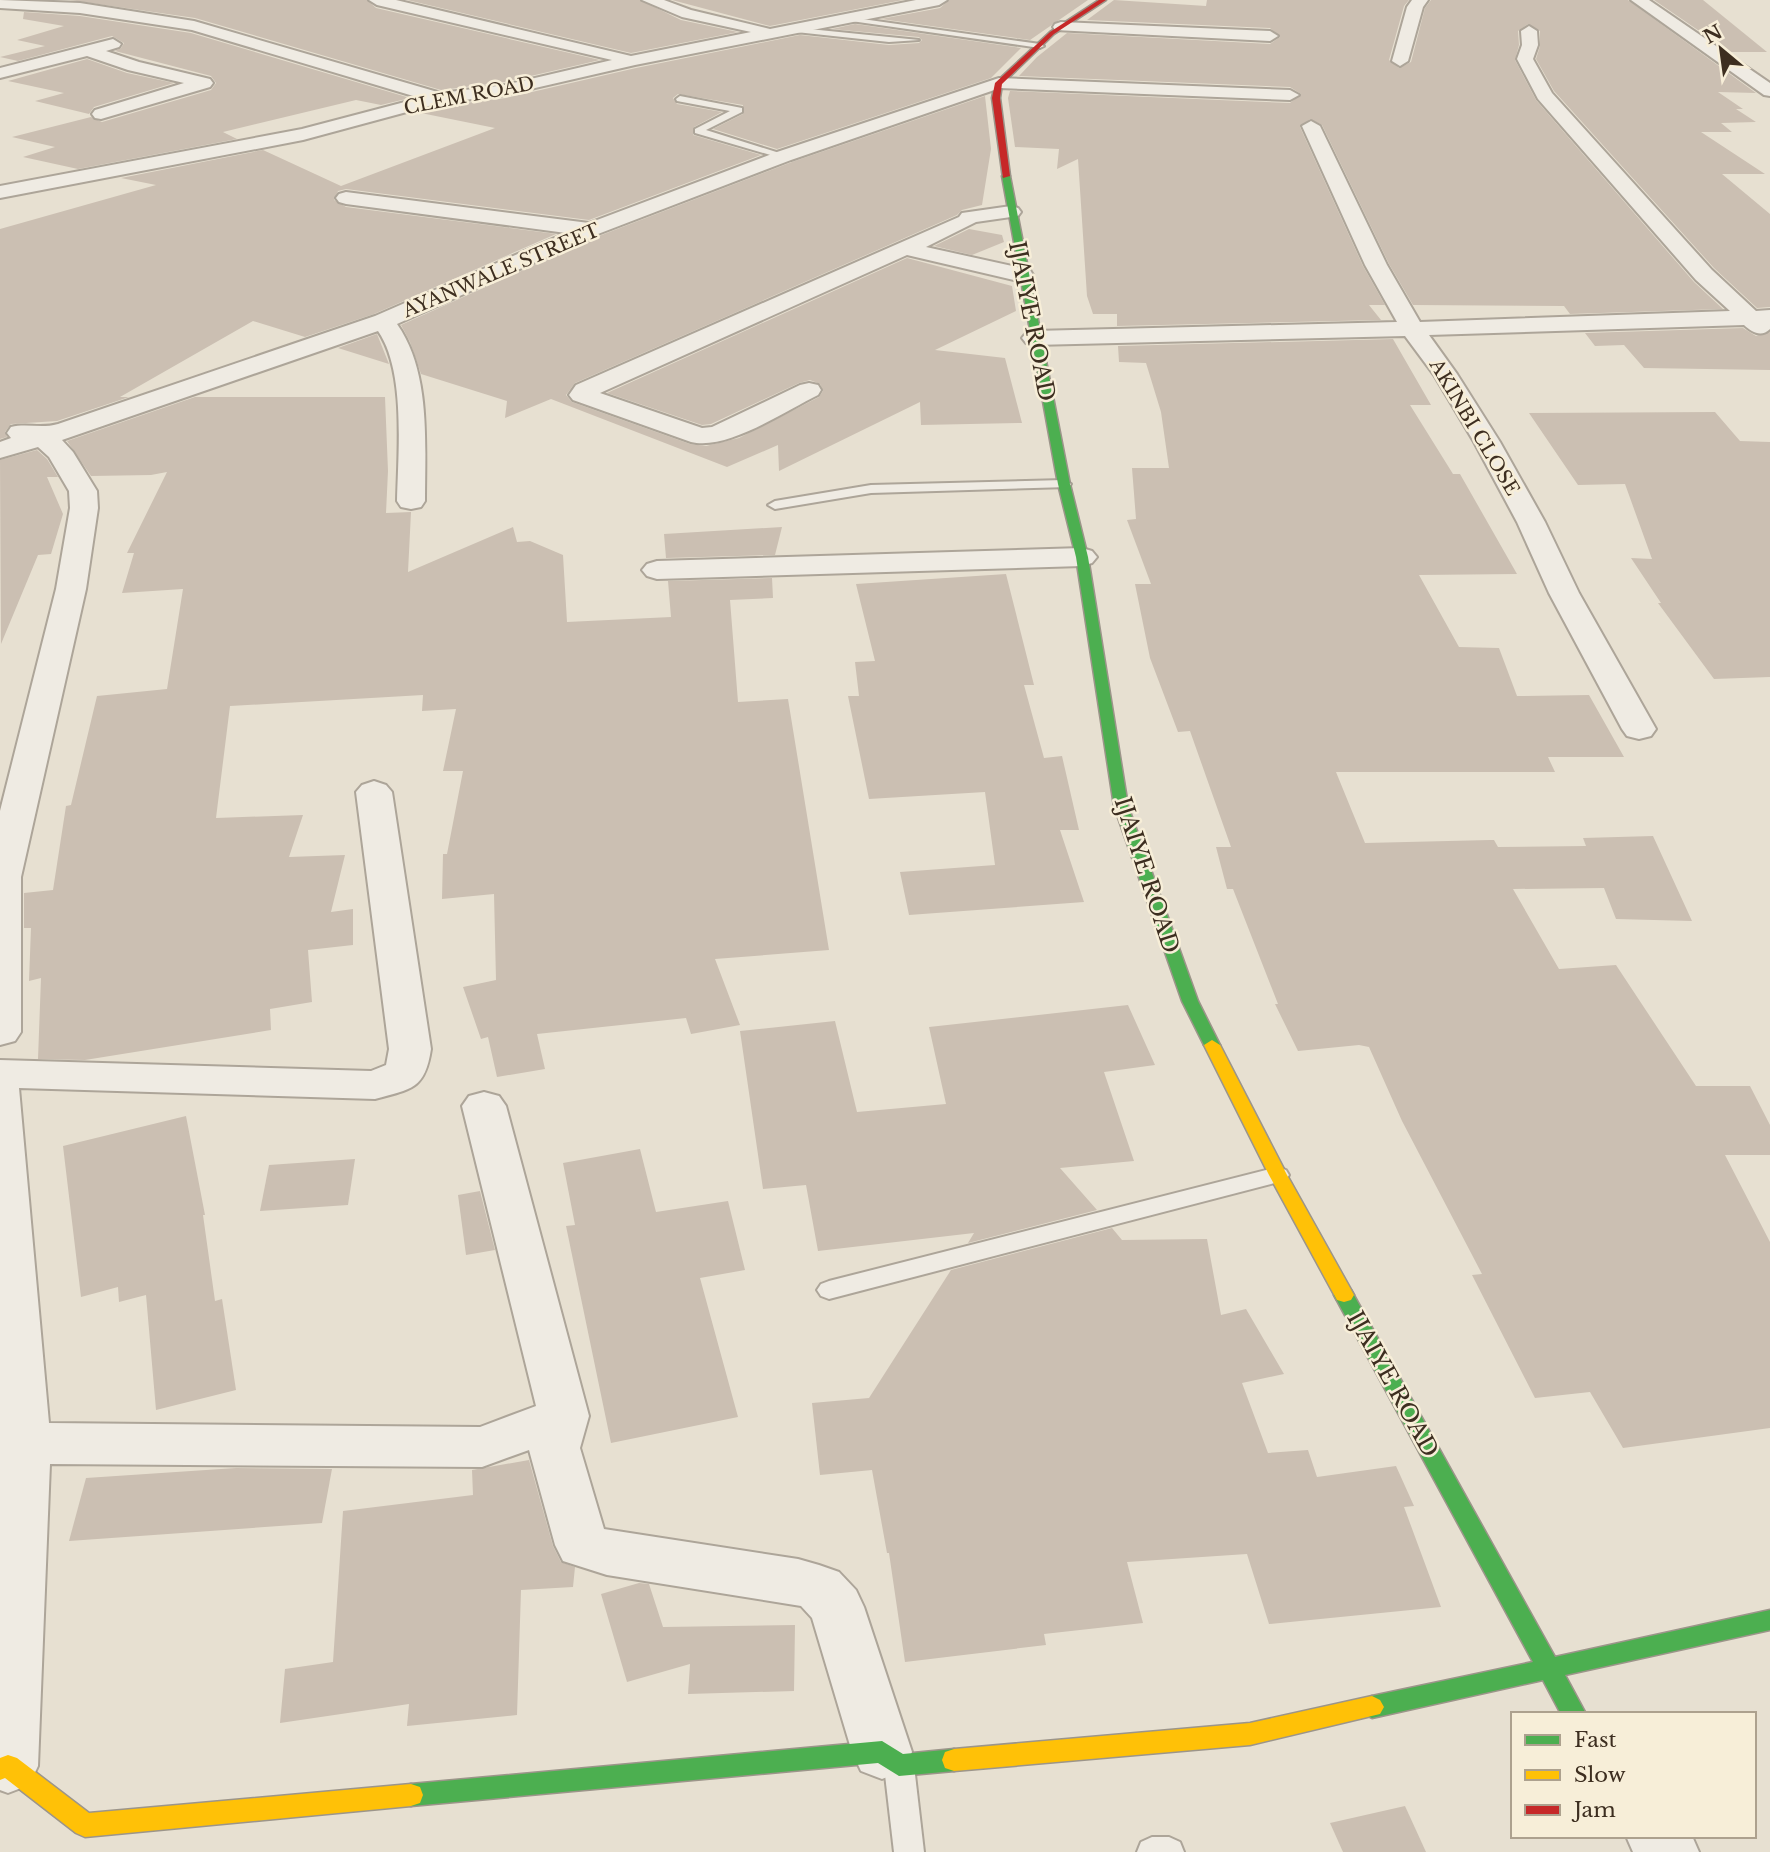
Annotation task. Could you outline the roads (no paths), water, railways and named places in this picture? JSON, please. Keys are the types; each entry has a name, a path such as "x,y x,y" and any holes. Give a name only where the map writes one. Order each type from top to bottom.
{"street":[{"path":"48,5 66,0"},
{"path":"377,0 635,60"},
{"path":"650,0 687,14 780,33"},
{"name":"CLEM ROAD","path":"0,192 303,134 439,97 505,90 635,60 799,30 939,0"},
{"path":"999,83 1062,26 1103,0"},
{"path":"1400,61 1415,7 1420,0"},
{"path":"1639,0 1770,91"},
{"path":"0,3 48,5 194,26 439,97"},
{"path":"0,12 26,4"},
{"path":"0,73 194,26"},
{"path":"1062,26 1270,36"},
{"path":"1529,31 1530,45 1525,59 1544,95 1704,275 1761,317 1770,340"},
{"path":"88,50 134,66 204,83 101,114"},
{"path":"999,83 1290,95"},
{"name":"AYANWALE STREET","path":"0,450 67,430 383,321 591,230 784,156 999,83"},
{"name":"IJAIYE ROAD","path":"999,83 996,98 1011,212 1064,484 1082,557 1121,806 1190,1001 1278,1175 1573,1712"},
{"path":"339,124 443,110 505,90"},
{"name":"AKINBI CLOSE","path":"1311,126 1376,265 1412,329 1445,374 1488,442 1531,522 1564,593 1639,729"},
{"path":"11,168 57,181"},
{"path":"346,198 591,230"},
{"path":"809,390 718,434 700,436 582,395 585,390 908,249 967,221 969,217 1011,212"},
{"path":"908,249 1022,275"},
{"path":"1034,338 1761,317"},
{"path":"383,321 393,331 404,371 410,417 411,500"},
{"path":"0,430 41,436 60,452 83,491 84,508 71,589 2,877 0,1032"},
{"path":"657,570 1082,557"},
{"path":"0,1074 375,1085 406,1073 410,1049 374,792"},
{"path":"0,1092 25,1443 4,1767 84,1839 891,1759 1250,1734 1770,1620"},
{"path":"484,1106 564,1416 554,1448 582,1545 607,1552 798,1582 819,1588 836,1607 891,1759"},
{"path":"25,1443 482,1447 564,1416"}],"lane":[{"path":"851,19 1040,46"},
{"path":"799,30 889,40 915,40"},
{"path":"937,37 952,35"},
{"path":"680,99 739,110 698,131 784,156"},
{"path":"775,505 871,489 1064,484"},
{"path":"829,1290 1278,1175"},
{"path":"891,1759 909,1852"},
{"path":"1152,1852 1169,1852"}]}
